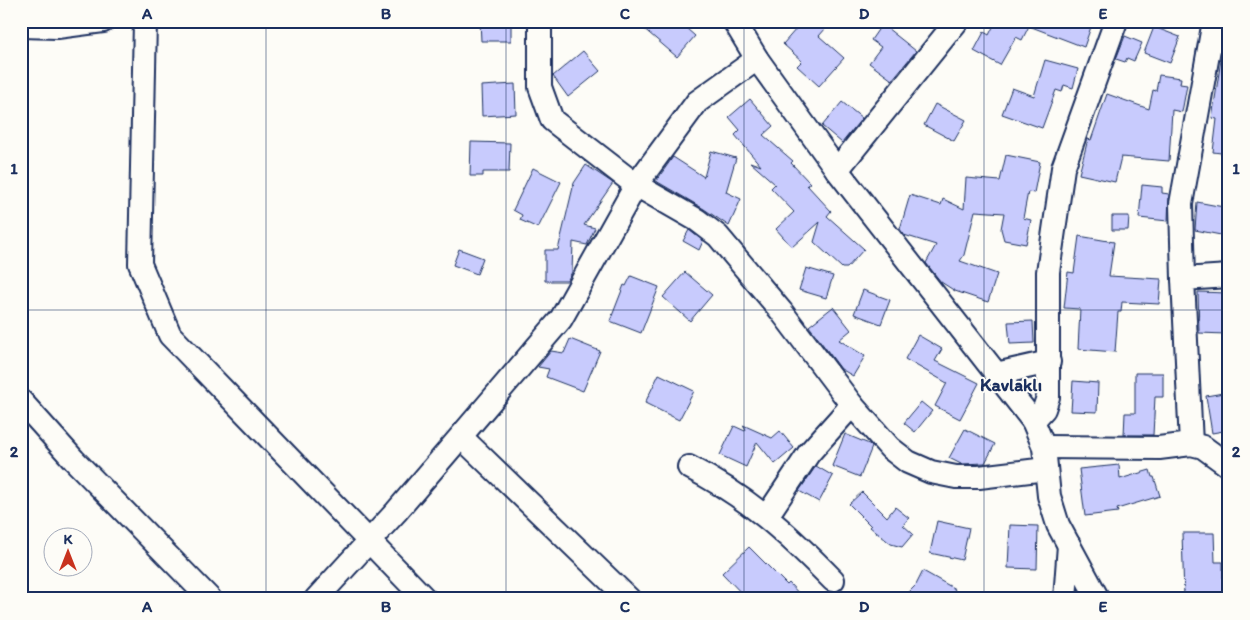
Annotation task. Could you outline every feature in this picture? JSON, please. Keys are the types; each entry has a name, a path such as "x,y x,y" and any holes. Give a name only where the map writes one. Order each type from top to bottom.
{"street":[{"path":"21,26 58,27 103,21"},
{"path":"145,21 140,264 170,335 425,599"},
{"path":"540,21 540,87 552,120 636,185 698,220 718,236 781,311 852,405 890,448 908,462 931,472 956,477 979,478 1045,458 1191,444 1203,447 1229,466"},
{"path":"734,21 757,59 837,170 1033,421 1045,458 1049,496 1058,525 1098,599"},
{"path":"837,170 957,21"},
{"path":"1033,421 1044,409 1048,397 1048,272 1063,168 1116,21"},
{"path":"1191,444 1181,204 1214,21"},
{"path":"316,599 461,437 561,319 636,185 698,102 757,59"},
{"path":"1183,279 1229,276"},
{"path":"996,374 1049,362"},
{"path":"21,401 74,460 210,599"},
{"path":"767,516 809,453 852,405"},
{"path":"461,437 629,599"},
{"path":"689,468 736,493 767,516 833,580"},
{"path":"1065,599 1069,545"}],"building":[{"path":"480,21 511,21 511,41 481,41"},
{"path":"635,21 678,21 695,36 677,57"},
{"path":"803,21 819,21 826,28 819,36 844,58 819,86 797,66 802,61 783,44"},
{"path":"996,21 1084,21 1092,24 1084,47 1029,26 1022,40 1016,37 1000,65 974,51 984,32 989,35"},
{"path":"882,24 916,51 892,80 869,63 881,47 871,40"},
{"path":"1154,27 1180,37 1170,63 1144,53"},
{"path":"1226,28 1229,28 1229,154 1213,152 1217,119 1212,118"},
{"path":"1125,36 1142,43 1134,61 1127,58 1125,62 1116,59"},
{"path":"583,51 600,71 568,97 553,76"},
{"path":"1045,60 1078,69 1073,88 1064,85 1062,92 1056,90 1042,128 1002,114 1012,88 1034,96"},
{"path":"1159,75 1181,78 1180,84 1187,85 1182,112 1172,110 1169,161 1121,157 1115,182 1079,174 1088,139 1091,140 1107,94 1149,109 1153,90 1156,91"},
{"path":"515,84 516,114 482,116 481,86"},
{"path":"750,99 773,126 763,135 793,161 791,163 810,183 807,185 831,211 827,216 864,249 847,268 842,268 814,242 820,222 792,247 776,229 794,212 771,188 775,184 750,162 761,166 735,135 740,130 729,117"},
{"path":"842,102 862,118 842,143 822,126"},
{"path":"935,104 966,120 954,141 924,125"},
{"path":"471,142 510,143 509,172 483,172 483,176 470,176"},
{"path":"711,151 736,158 726,192 741,199 729,226 656,181 673,157 704,177"},
{"path":"1006,155 1040,162 1034,193 1028,192 1023,218 1031,220 1026,244 1004,240 1001,229 1004,213 975,211 964,255 960,261 997,274 988,302 955,291 941,282 926,263 936,245 904,235 900,229 910,195 941,205 943,199 964,209 966,178 1000,181"},
{"path":"586,165 613,183 584,225 595,228 587,245 573,242 572,272 567,281 545,281 545,250 558,250 574,183"},
{"path":"533,168 561,182 538,228 520,220 522,215 513,210"},
{"path":"1142,185 1162,187 1162,193 1169,194 1168,221 1139,218"},
{"path":"1197,202 1229,208 1226,236 1195,230"},
{"path":"1112,216 1129,216 1128,230 1112,230"},
{"path":"689,230 703,241 699,250 683,241"},
{"path":"1079,236 1114,242 1109,276 1161,279 1159,304 1122,302 1121,312 1118,312 1115,352 1078,349 1080,309 1064,308 1068,272 1074,273"},
{"path":"459,249 483,258 477,274 453,265"},
{"path":"806,268 833,276 826,298 799,290"},
{"path":"685,272 712,295 690,321 663,297"},
{"path":"631,276 659,287 641,333 610,321 624,285 626,286"},
{"path":"863,290 890,300 881,324 854,314"},
{"path":"1198,292 1227,293 1226,334 1199,333"},
{"path":"833,307 851,330 839,340 865,356 853,376 841,369 809,326"},
{"path":"1033,321 1034,343 1010,344 1008,322"},
{"path":"918,335 942,349 935,361 979,383 960,419 935,406 947,383 905,359"},
{"path":"570,339 600,351 583,391 546,377 549,369 538,367 551,351 564,353"},
{"path":"1135,373 1163,373 1163,397 1155,397 1153,435 1124,435 1125,413 1135,413"},
{"path":"659,374 694,391 679,420 645,403"},
{"path":"1073,381 1098,383 1097,412 1071,411"},
{"path":"1229,392 1229,430 1212,433 1206,396"},
{"path":"921,402 932,411 915,432 904,423"},
{"path":"743,425 772,438 780,431 794,448 775,464 757,442 746,467 720,455 734,426 745,431 746,429"},
{"path":"965,429 995,444 985,463 961,464 949,458"},
{"path":"845,434 872,447 860,477 832,466"},
{"path":"1119,465 1120,479 1150,470 1160,496 1117,509 1118,512 1085,516 1079,469"},
{"path":"816,466 833,476 819,502 799,491"},
{"path":"862,492 887,517 895,507 909,518 903,525 913,534 902,547 891,544 870,527 849,504"},
{"path":"937,521 969,528 962,560 930,553"},
{"path":"1010,525 1038,526 1037,569 1008,568"},
{"path":"1182,533 1214,533 1215,562 1223,562 1223,597 1184,597"},
{"path":"749,547 787,585 789,583 804,599 747,599 722,573"},
{"path":"923,571 955,589 950,599 902,599 916,585"}],"district":[{"name":"Kavlaklı","path":"1011,385"}]}
